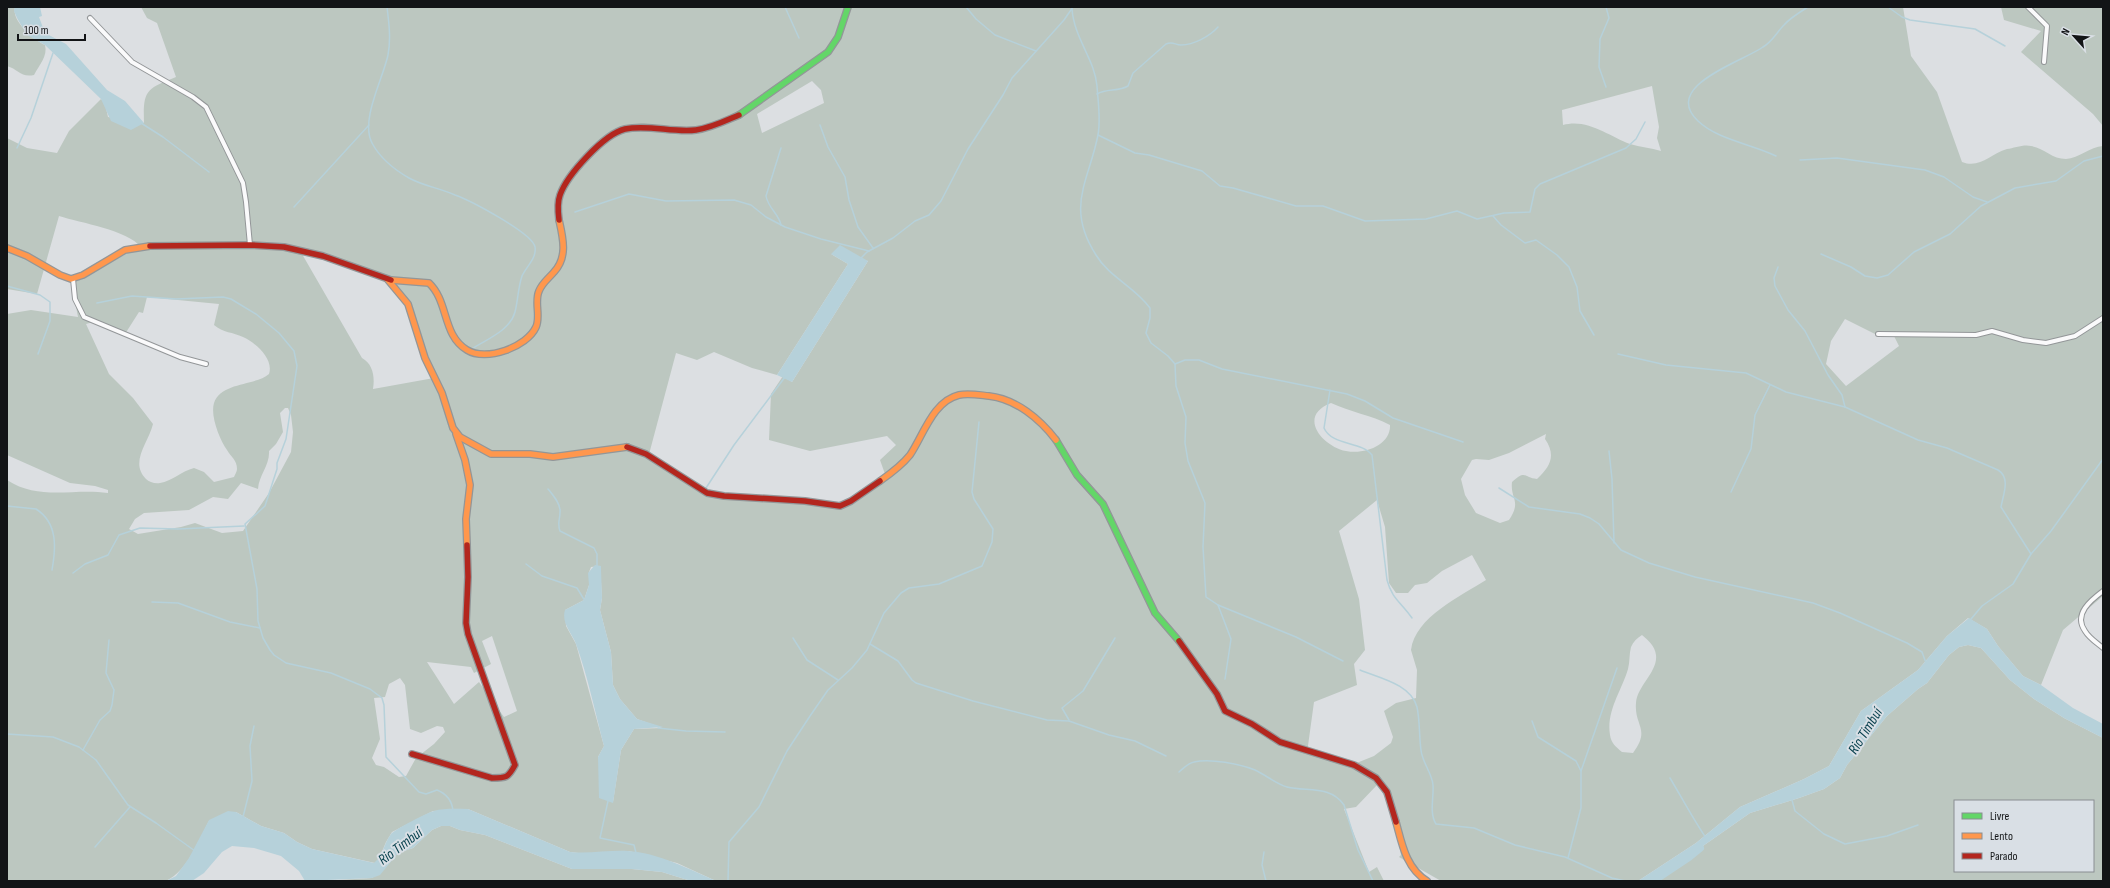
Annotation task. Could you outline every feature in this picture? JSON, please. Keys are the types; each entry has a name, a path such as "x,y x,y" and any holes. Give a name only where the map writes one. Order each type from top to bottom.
{"street":[{"path":"7,248 28,256 60,275 74,279 114,255 133,248 250,245 284,247 307,252 388,280 423,282 435,287 440,294 449,332 459,346 468,351 492,355 508,351 531,334 535,329 538,293 560,264 563,252 558,209 559,197 570,177 607,140 622,130 631,128 704,129 727,121 755,105 828,52 838,37 848,7"},
{"path":"2028,7 2047,26 2044,62"},
{"path":"90,18 132,62 193,97 206,107 243,183 250,245"},
{"path":"74,279 75,299 84,317 180,358 206,364"},
{"path":"388,280 408,304 425,358 442,392 465,460 470,485 466,519 468,577 466,623 468,634 515,765 510,775 504,778 492,778 412,754"},
{"path":"1878,334 1976,335 1992,331 2023,340 2046,343 2075,336 2103,318"},
{"path":"456,432 483,451 499,455 530,454 553,457 627,447 646,454 681,478 707,492 724,496 805,501 840,506 851,502 904,461 915,448 937,410 948,400 958,396 970,394 997,397 1018,405 1047,431 1077,475 1103,504 1155,613 1190,654 1217,694 1225,711 1252,724 1280,742 1354,765 1376,778 1387,792 1406,857 1419,876 1427,881"},
{"path":"2103,591 2087,603 2081,617 2084,631 2103,648"}],"shaded area":[{"path":"7,7 15,7 16,18 20,24 35,39 45,45 46,49 44,57 34,75 30,76 23,74 7,66"},
{"path":"141,7 1903,7 1911,56 1937,92 1962,162 1974,164 2001,151 2022,146 2036,147 2061,159 2066,159 2103,146 2103,596 2063,630 2041,685 2023,676 1998,646 1987,629 1968,618 1947,636 1918,670 1861,711 1829,766 1804,779 1740,807 1696,843 1638,881 1441,881 1399,857 1401,855 1394,818 1387,801 1377,785 1356,807 1344,809 1369,872 1377,867 1384,881 716,881 677,863 629,851 587,854 570,852 468,809 433,811 392,832 379,859 375,863 312,849 297,842 284,833 261,826 236,812 209,821 192,855 174,876 166,881 7,881 7,480 31,490 44,492 108,493 108,490 95,486 70,483 7,455 7,314 31,310 78,317 74,296 75,280 92,273 141,247 134,241 115,232 59,216 37,294 7,289 7,138 27,148 57,153 69,131 101,99 105,104 108,117 144,123 144,104 148,92 152,88 176,77 157,23 147,18","holes":["812,81 821,90 824,103 762,133 757,114","1652,86 1659,127 1657,138 1661,151 1630,144 1598,129 1572,123 1563,125 1562,110","302,254 364,273 393,286 400,294 412,316 434,378 373,389 374,380 372,371 371,367 362,358","831,254 868,261 792,382 783,376 771,394 769,440 810,451 887,436 896,445 880,460 885,474 842,506 813,505 719,497 697,491 648,458 676,353 697,360 714,352 752,368 777,375 848,264","147,297 219,304 214,325 221,330 239,335 253,343 263,352 269,363 269,374 263,378 224,391 218,396 214,403 213,414 216,428 224,446 237,466 237,471 234,477 214,482 204,472 194,468 160,483 152,482 146,479 139,466 142,452 153,424 133,398 109,374 86,324 93,322 125,334 139,312 143,313","1845,319 1877,335 1893,334 1899,346 1846,386 1826,364 1831,341","1331,403 1390,425 1389,432 1382,443 1369,450 1353,452 1337,448 1329,443 1322,437 1314,423 1316,415 1321,409","285,408 288,408 291,415 293,432 291,452 269,493 243,531 222,533 195,523 181,527 138,534 129,529 135,519 144,513 189,510 213,497 228,499 241,483 258,489 260,479 268,461 269,451 276,444 283,432 280,413","1546,434 1545,439 1551,455 1549,465 1537,479 1523,475 1512,482 1515,508 1509,520 1500,523 1476,513 1465,495 1461,479 1472,460 1489,460 1509,453","1377,500 1385,527 1389,583 1396,593 1408,593 1415,585 1427,583 1442,571 1472,555 1486,580 1452,600 1430,618 1421,627 1414,638 1411,650 1417,670 1416,698 1396,703 1384,711 1393,737 1391,743 1374,756 1349,766 1307,753 1314,702 1357,685 1354,664 1365,650 1359,599 1339,531","600,566 602,598 600,610 611,652 613,685 620,699 637,719 662,728 634,729 621,750 613,802 598,757 604,746 576,644 566,626 565,610 584,600 589,585 589,572 591,567","1642,635 1649,641 1653,646 1656,661 1637,697 1636,711 1641,738 1633,753 1622,752 1614,745 1611,740 1609,726 1612,709 1628,669 1631,647","492,636 517,711 504,717 479,682 454,704 427,662 471,667 474,673 491,664 482,641","400,678 405,685 410,729 421,733 437,726 443,727 445,732 434,744 416,758 406,776 399,777 384,767 376,765 372,758 380,739 374,698 385,697 389,684"]},
{"path":"2001,7 2103,7 2103,126 2093,114 2021,52 2041,31 2004,20"},
{"path":"1968,645 1981,648 2010,680 2034,699 2064,718 2103,738 2103,881 1653,881 1750,813 1824,789 1840,778 1847,765 1887,716 1927,683 1949,655 1959,647"},
{"path":"441,826 450,826 460,830 485,835 572,869 632,869 662,872 691,881 338,880 372,878 398,853 413,848 432,830"}],"water":[{"path":"15,7 40,7 42,16 39,17 45,33 66,44 107,90 125,101 144,123 131,130 111,121 101,99 45,45 27,35 14,11"},
{"path":"840,245 868,261 792,382 777,375 848,264 831,254"},
{"path":"595,565 601,566 602,598 600,610 611,652 613,685 620,699 637,719 663,727 634,729 621,750 613,803 599,798 598,757 604,746 580,656 564,619 565,610 584,600 589,585 588,573"},
{"path":"1969,618 1987,629 1998,646 2023,676 2041,685 2073,708 2103,724 2103,738 2064,718 2034,699 2010,680 1981,648 1968,645 1959,647 1949,655 1927,683 1887,716 1847,765 1840,778 1824,789 1750,813 1653,881 1638,881 1696,843 1740,807 1804,779 1829,766 1861,711 1918,670 1947,636"},
{"path":"468,809 570,852 639,852 673,862 716,881 691,881 662,872 632,869 572,869 485,835 460,830 450,826 441,826 432,830 413,848 398,853 380,875 372,878 305,881 299,871 281,856 254,848 232,846 222,852 204,873 192,881 166,881 176,876 189,858 209,820 228,811 236,812 261,826 284,833 297,842 312,849 374,863 379,857 391,834 404,825 425,814 438,810"}],"waterway":[{"path":"387,7 390,37 389,49 370,111 369,134 375,148 388,163 404,175 414,181 462,198 486,210 524,234 532,241 535,247 533,259 522,276 515,312 512,319 503,330 470,350"},
{"path":"785,7 799,38"},
{"path":"966,7 976,19 995,35 1036,51"},
{"path":"861,258 867,252 893,238 915,221 929,215 941,201 968,149 1003,95 1012,78 1064,20 1073,7"},
{"path":"1606,7 1609,18 1600,39 1599,67 1606,87"},
{"path":"1776,156 1715,133 1706,127 1698,121 1689,108 1690,97 1697,86 1709,76 1766,45 1789,20 1808,7"},
{"path":"1888,7 1902,17 1910,20 1975,29 2005,46"},
{"path":"1072,9 1076,30 1093,67 1097,86 1099,110 1098,135 1082,194 1082,222 1087,238 1101,263 1137,294 1150,308 1150,318 1146,333 1151,343 1168,356 1175,364 1176,386 1186,417 1185,443 1188,461 1205,503 1203,547 1206,597 1218,605 1296,637 1343,661"},
{"path":"1097,94 1128,86 1133,73 1166,44 1172,43 1186,45 1196,42 1211,34 1218,27"},
{"path":"17,148 31,118 53,53"},
{"path":"1098,135 1135,153 1149,155 1202,171 1220,186 1233,188 1296,206 1323,206 1365,221 1426,219 1457,211 1477,219 1504,213 1530,212 1535,189 1540,184 1626,148 1636,139 1645,122"},
{"path":"141,123 163,137 209,172"},
{"path":"294,207 369,125"},
{"path":"820,125 828,147 845,177 849,200 858,227 873,248"},
{"path":"781,148 766,196 781,225"},
{"path":"1821,254 1851,267 1865,276 1877,278 1888,275 1914,252 1950,234 1981,206 2015,188 2056,181 2084,161 2103,156"},
{"path":"1800,160 1837,158 1925,170 1944,177 1973,197 1987,202"},
{"path":"575,212 629,194 666,201 734,200 751,205 766,217 785,227 821,239 869,251"},
{"path":"1493,216 1501,225 1525,243 1536,240 1557,255 1569,267 1577,287 1580,311 1594,335"},
{"path":"1778,267 1774,278 1775,286 1788,310 1805,331 1828,375 1842,395 1845,407"},
{"path":"7,286 40,295 50,302 50,321 38,354"},
{"path":"97,303 132,296 176,299 223,297 231,299 256,314 279,333 294,351 297,366 286,439 277,463 277,469 265,506 245,524 257,589 258,621 263,638 274,655 286,663 331,673 370,689 382,698 384,705 386,757 419,792 426,794 437,790 444,793 450,801 453,811"},
{"path":"1618,354 1666,365 1746,373 1786,392 1845,407 1918,440 1947,448 1998,470 2002,473 2005,482 2001,507 2031,554"},
{"path":"1175,364 1185,360 1199,360 1222,369 1347,394 1365,401 1393,418 1463,442"},
{"path":"706,488 734,445 785,377"},
{"path":"1731,492 1751,449 1755,415 1770,385"},
{"path":"1330,390 1324,428 1333,438 1361,447 1372,455 1387,580 1391,592 1412,618"},
{"path":"728,881 729,842 759,807 787,751 828,690 852,668 867,650 884,613 901,593 909,588 939,584 982,566 992,542 993,529 974,499 972,492 979,422"},
{"path":"1609,451 1612,479 1614,543"},
{"path":"1971,619 1982,606 2013,584 2031,554 2051,531 2103,459"},
{"path":"1499,488 1529,507 1580,514 1590,518 1599,524 1621,550 1649,563 1695,577 1813,603 1840,613 1907,643 1922,652 1926,663"},
{"path":"548,489 556,500 560,509 560,531 594,548 597,554 597,567"},
{"path":"7,506 36,509 48,521 54,536 52,570"},
{"path":"73,573 85,564 108,555 119,535 140,528 178,529 244,526"},
{"path":"526,564 542,576 577,588 585,601"},
{"path":"152,602 178,603 230,622 260,628"},
{"path":"1218,605 1231,639 1225,679"},
{"path":"793,638 807,660 838,680"},
{"path":"1069,720 1062,708 1083,691 1115,638"},
{"path":"83,750 100,720 110,711 112,705 114,690 106,673 109,640"},
{"path":"870,644 898,661 916,683 973,701 1047,720 1069,721 1109,735 1135,741 1166,756"},
{"path":"1581,771 1617,668"},
{"path":"1360,670 1385,679 1401,687 1414,699 1418,712 1420,745 1423,759 1433,785 1432,810 1436,824 1474,828 1515,845 1565,857 1612,878 1625,881"},
{"path":"1532,721 1538,737 1576,761 1581,771 1581,808 1568,858"},
{"path":"243,817 252,781 250,746 254,726"},
{"path":"658,728 686,731 725,732"},
{"path":"7,734 53,737 79,747 96,760 128,805 195,851"},
{"path":"1179,772 1194,762 1225,762 1255,770 1287,787 1318,790 1332,794 1344,805 1358,850 1373,881"},
{"path":"1670,778 1706,838"},
{"path":"1792,800 1795,811 1824,834 1845,844 1887,836 1918,825"},
{"path":"608,801 600,838 634,845 636,853"},
{"path":"95,847 130,807"},
{"name":"Rio Timbuí","path":"1653,881 1700,848"},
{"path":"1264,852 1262,865 1266,881"}],"traffic: fast":[{"path":"739,115 828,52 838,37 848,7"},
{"path":"1056,440 1077,475 1103,504 1155,613 1179,641"}],"traffic: slow":[{"path":"391,280 429,283 440,299 453,336 459,344 467,350 485,354 505,350 524,341 536,327 538,318 537,300 540,288 554,272 563,254 563,240 559,220"},
{"path":"7,248 27,256 60,275 71,279 83,275 125,250 150,246"},
{"path":"388,280 408,304 425,358 442,393 453,428 460,437 491,454 530,454 553,457 627,447"},
{"path":"880,481 900,466 910,455 935,412 942,404 962,394 989,396 1009,401 1027,411 1043,425 1056,440"},
{"path":"456,434 465,460 470,485 466,519 467,545"},
{"path":"1396,822 1406,855 1414,869 1427,881"}],"traffic: jam":[{"path":"559,220 559,198 570,177 587,156 616,132 625,129 643,127 687,131 696,130 713,126 739,115"},
{"path":"150,246 250,245 284,247 323,256 391,280"},
{"path":"627,447 646,454 707,493 724,496 805,501 840,506 851,501 880,481"},
{"path":"412,754 492,778 501,778 508,775 515,765 468,634 466,623 468,577 467,545"},
{"path":"1179,641 1217,694 1225,711 1252,724 1280,742 1354,765 1376,778 1387,792 1396,822"}]}
